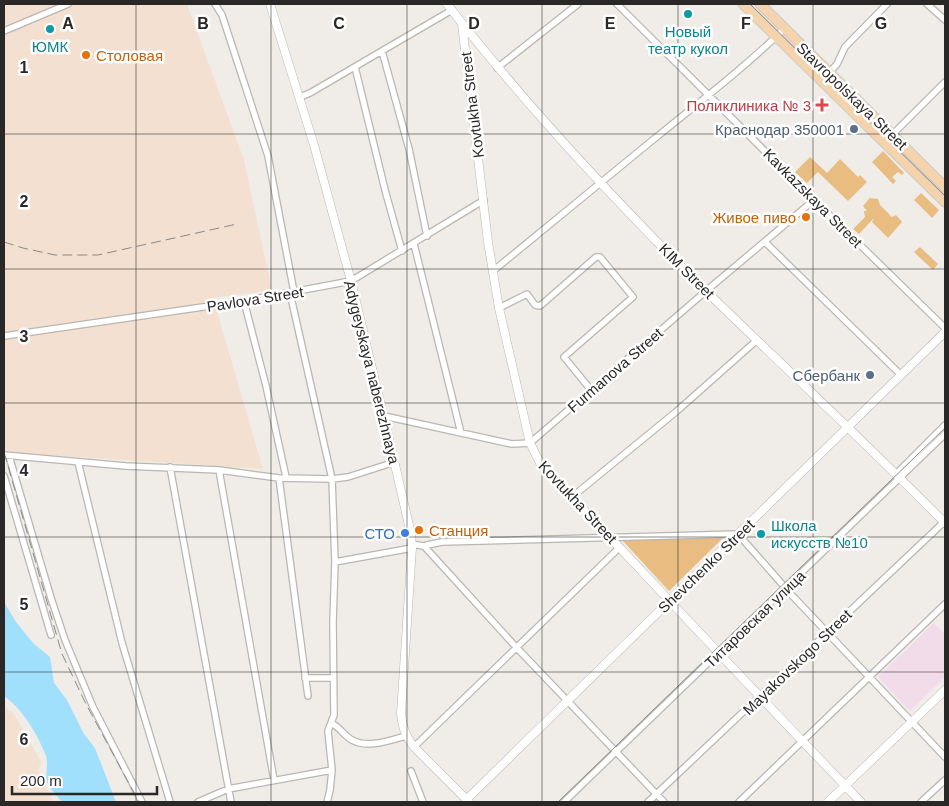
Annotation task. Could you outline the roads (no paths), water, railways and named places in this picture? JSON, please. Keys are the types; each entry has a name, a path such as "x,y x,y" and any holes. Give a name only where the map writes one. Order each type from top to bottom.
{"main road":[{"name":"Stavropolskaya Street","path":"743,4 945,202"},
{"name":"Stavropolskaya Street","path":"760,4 945,187"}],"street":[{"path":"4,31 68,4"},
{"path":"215,4 222,15 268,156 292,293 332,479 336,562 334,715 328,731 332,770 327,802"},
{"name":"Adygeyskaya naberezhnaya","path":"270,4 300,97 350,281 395,462 412,546 401,713 406,736 467,801"},
{"path":"497,68 578,4"},
{"name":"Kavkazskaya Street","path":"617,4 945,328"},
{"path":"829,73 837,64 845,47 887,4"},
{"path":"927,4 945,20"},
{"path":"300,97 382,51 450,7"},
{"name":"KIM Street","path":"450,7 497,68 600,183 706,291 945,522"},
{"name":"Kovtukha Street","path":"462,24 499,308 530,443 540,463 669,602 861,802"},
{"path":"493,271 709,96 759,54 784,29"},
{"path":"382,51 408,149 427,236"},
{"path":"355,67 384,190 402,251"},
{"path":"892,134 945,82"},
{"name":"Pavlova Street","path":"4,336 244,301 350,281 484,200"},
{"name":"Furmanova Street","path":"530,443 814,200"},
{"path":"765,242 901,376"},
{"path":"414,244 461,433"},
{"path":"499,308 527,294 535,305 540,306 596,257 600,257 633,297 564,357 591,390"},
{"path":"244,301 270,405 282,477 308,696"},
{"name":"Shevchenko Street","path":"467,801 567,700 945,332"},
{"path":"572,497 677,411 757,340"},
{"path":"384,416 512,444 530,443"},
{"name":"Титаровская улица","path":"564,802 786,589 898,476 945,425"},
{"name":"Титаровская улица","path":"898,476 945,434"},
{"path":"142,802 93,707 65,640 7,456 219,470 282,477 332,479 348,477 395,462"},
{"path":"78,462 122,643 170,802"},
{"path":"170,467 231,802"},
{"path":"219,470 274,780"},
{"path":"4,476 51,635"},
{"name":"Mayakovskogo Street","path":"648,802 945,522"},
{"path":"426,545 442,542 738,534 782,584"},
{"path":"336,562 412,546 424,546 516,647 664,802"},
{"path":"414,746 620,547"},
{"path":"786,589 945,756"},
{"path":"739,802 945,604"},
{"path":"305,678 333,678"},
{"path":"828,802 945,690"},
{"path":"331,723 337,725 352,740 369,744 406,736"},
{"path":"198,802 228,789 332,770"},
{"path":"411,771 423,802"},
{"path":"921,802 945,780"}],"water":[{"path":"4,602 16,622 34,644 50,657 54,683 67,700 84,734 95,748 116,802 62,802 48,784 46,778 47,759 39,739 17,707 4,696"}],"tram line":[{"path":"750,4 945,196"},
{"path":"558,802 945,428"}],"railway":[{"path":"4,242 55,255 98,255 237,224"},
{"path":"4,452 62,654 86,704 139,802"}],"place":[{"name":"Новый театр кукол","path":"688,14"},
{"name":"ЮМК","path":"50,29"},
{"name":"Столовая","path":"86,55"},
{"name":"Поликлиника № 3","path":"822,105"},
{"name":"Краснодар 350001","path":"854,129"},
{"name":"Живое пиво","path":"806,217"},
{"name":"Сбербанк","path":"870,375"},
{"name":"Станция","path":"419,530"},
{"name":"СТО","path":"405,533"},
{"name":"Школа искусств №10","path":"761,534"}]}
